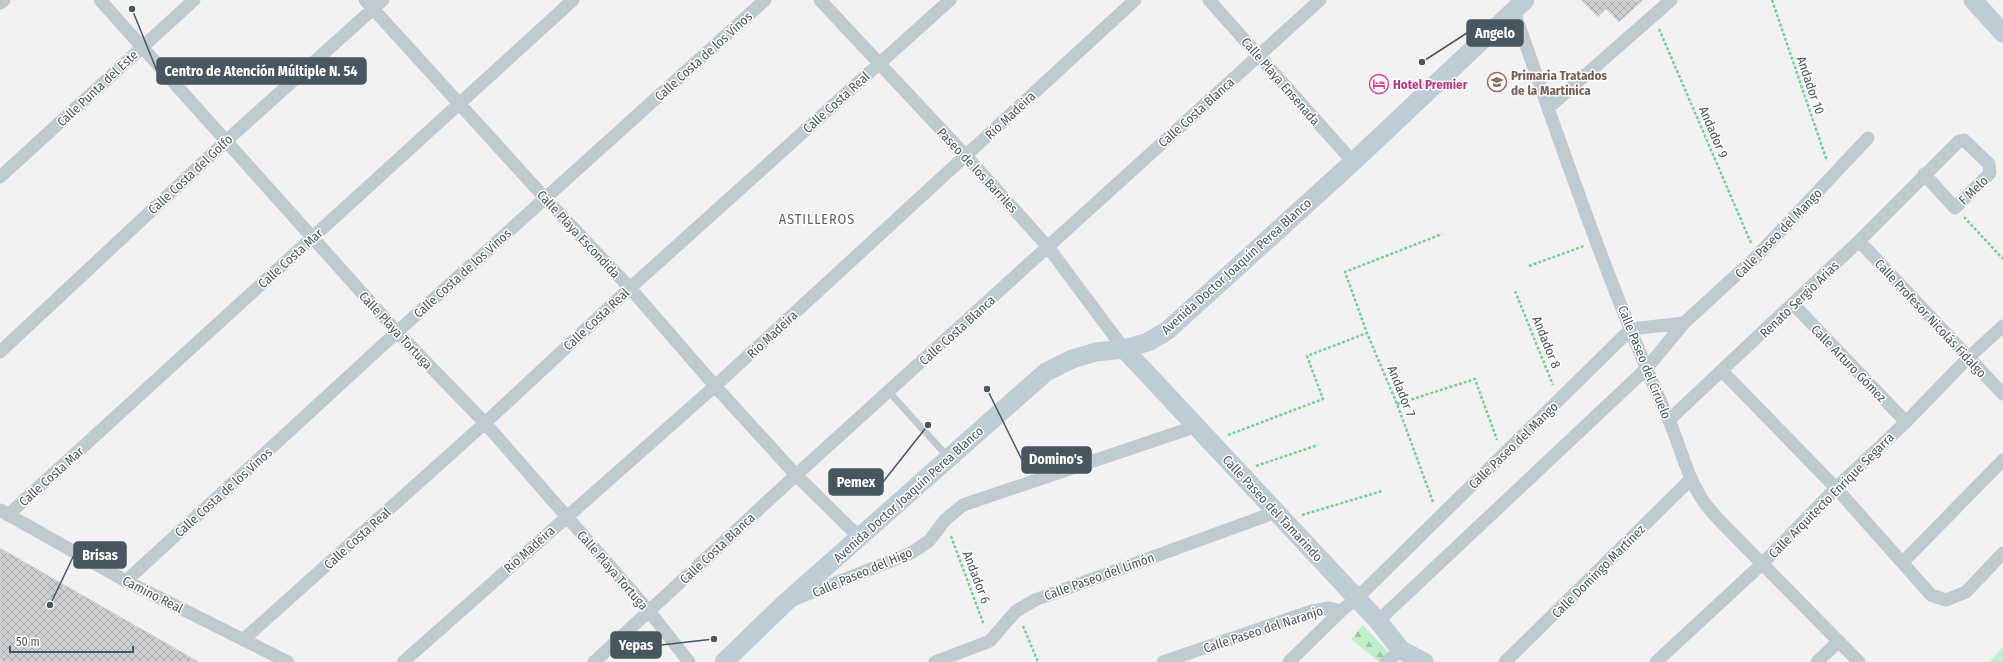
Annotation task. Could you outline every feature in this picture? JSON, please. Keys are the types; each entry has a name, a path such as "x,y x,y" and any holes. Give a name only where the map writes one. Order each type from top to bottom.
{"main road":[{"path":"1973,0 2003,33"},
{"name":"Avenida Doctor Joaquín Perea Blanco","path":"724,662 785,603 1046,372 1072,359 1096,352 1124,349 1148,342 1168,330 1353,162 1520,6"},
{"name":"Calle Paseo del Tamarindo","path":"1124,349 1357,598 1401,650 1424,662"}],"street":[{"path":"0,4 4,0"},
{"name":"Calle Playa Tortuga","path":"100,0 397,332 485,423 649,611 689,662"},
{"name":"Calle Punta del Este","path":"0,177 194,0"},
{"name":"Calle Costa Mar","path":"4,513 312,238 573,0"},
{"name":"Calle Costa de los Vinos","path":"126,581 397,332 764,0"},
{"name":"Paseo de los Barriles","path":"820,0 966,156 1048,247 1124,349"},
{"name":"Calle Costa Real","path":"243,640 485,423 630,288 950,0"},
{"name":"Río Madeira","path":"403,662 715,386 1135,0"},
{"name":"Calle Playa Ensenada","path":"1209,0 1353,162"},
{"name":"Calle Costa Blanca","path":"594,662 796,475 1320,0"},
{"path":"1548,108 1671,0"},
{"name":"Calle Playa Escondida","path":"374,3 459,103 545,198 630,288 715,386 796,475 859,537"},
{"name":"Calle Costa del Golfo","path":"0,352 374,3"},
{"name":"Calle Paseo del Ciruelo","path":"1520,6 1548,108 1646,369 1669,420 1691,479 1702,500 1719,520 1839,640 1859,662"},
{"name":"Calle Paseo del Mango","path":"1378,621 1646,369 1684,323 1756,257 1868,138"},
{"name":"F Melo","path":"1924,174 1961,139 1964,140 1989,164 1990,173 1955,208"},
{"path":"1924,174 1955,208"},
{"name":"Renato Sergio Arias","path":"1669,420 1723,372 1859,241 1924,174"},
{"name":"Calle Profesor Nicolás Fidalgo","path":"1859,241 2003,394"},
{"name":"Calle Arturo Gómez","path":"1793,304 1906,422"},
{"path":"1631,329 1684,323"},
{"name":"Calle Arquitecto Enrique Segarra","path":"1656,662 1763,563 1836,488 1906,422 1968,358 2003,326"},
{"name":"Calle Paseo del Mango","path":"1289,662 1341,611 1357,598 1631,329"},
{"path":"1723,372 1836,488 1931,595 1946,600 1966,592 2003,553"},
{"name":"Calle Paseo del Higo","path":"785,603 911,553 929,541 945,520 963,505 1197,426"},
{"path":"1903,562 2003,460"},
{"name":"Calle Domingo Martínez","path":"1505,662 1691,479"},
{"name":"Camino Real","path":"4,513 126,581 288,662"},
{"name":"Calle Paseo del Limón","path":"935,662 990,641 1016,611 1035,600 1280,516"},
{"name":"Calle Paseo del Naranjo","path":"1163,662 1312,611 1329,608 1341,611"},
{"path":"1817,662 1839,640"},
{"path":"1386,662 1401,650"}],"lane":[{"path":"889,392 948,458"}],"path":[{"name":"Andador 10","path":"1772,0 1832,177"},
{"name":"Andador 9","path":"1653,16 1756,257"},
{"path":"1955,208 2003,259"},
{"name":"Andador 7","path":"1439,518 1397,404 1367,333 1345,272 1442,234"},
{"path":"1529,266 1598,241"},
{"name":"Andador 8","path":"1515,291 1559,400"},
{"path":"1211,442 1322,398 1307,356 1367,333"},
{"path":"1397,404 1475,379 1502,456"},
{"path":"1239,472 1318,445"},
{"path":"1280,516 1382,491"},
{"name":"Andador 6","path":"945,520 990,641"},
{"path":"1016,611 1038,662"}],"green space":[{"path":"1363,625 1388,652 1379,662 1351,639"},
{"path":"2003,647 2003,662 1989,662"}],"building":[{"path":"1581,0 1643,0 1619,22 1606,9 1598,17"},
{"path":"0,548 199,662 0,662"}],"place":[{"name":"Centro de Atención Múltiple N. 54","path":"132,9"},
{"name":"Angelo","path":"1422,62"},
{"name":"Primaria Tratados de la Martinica","path":"1497,82"},
{"name":"Hotel Premier","path":"1379,84"},
{"name":"Domino's","path":"987,389"},
{"name":"Pemex","path":"928,425"},
{"name":"Brisas","path":"50,605"},
{"name":"Yepas","path":"714,639"}],"district":[{"name":"ASTILLEROS","path":"817,219"}]}
